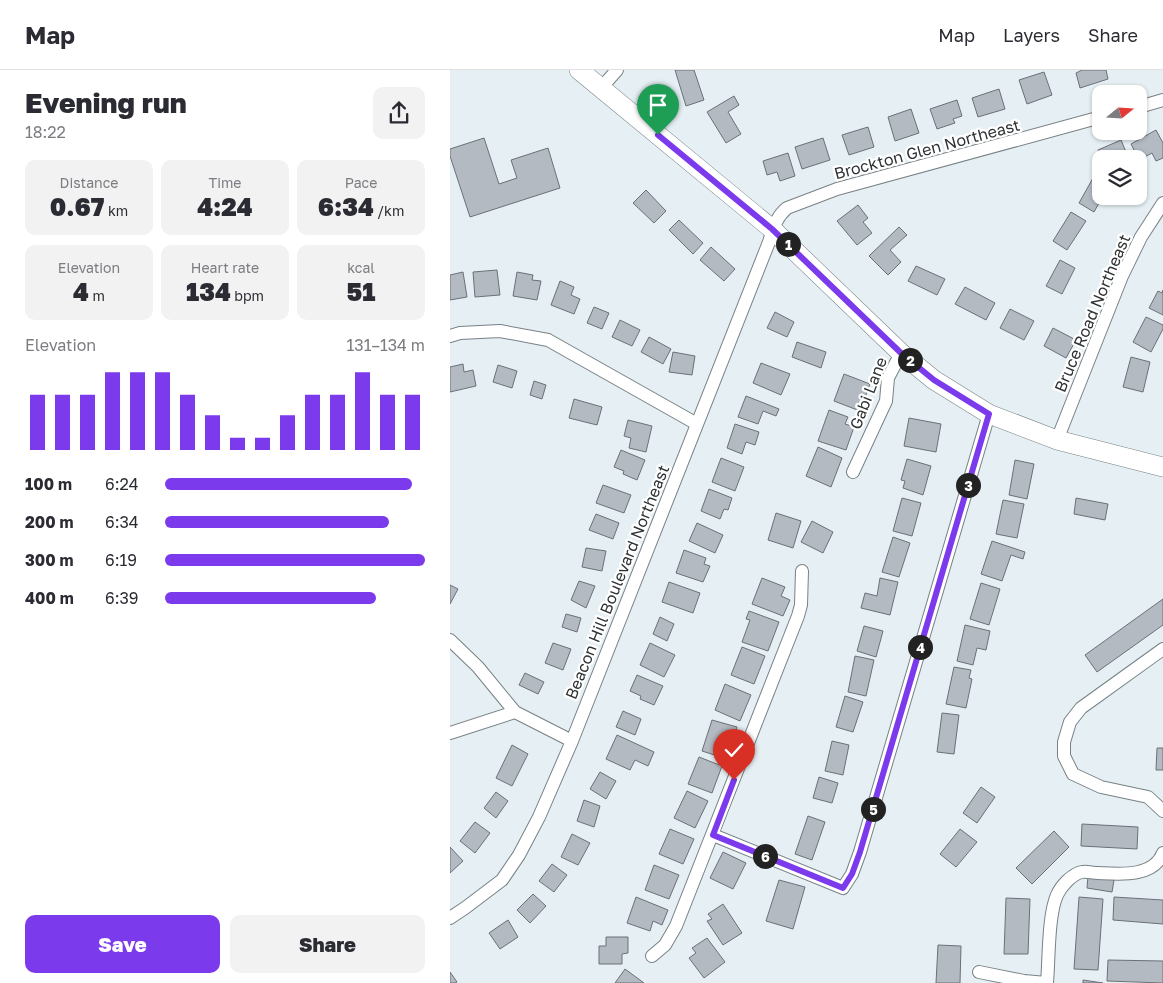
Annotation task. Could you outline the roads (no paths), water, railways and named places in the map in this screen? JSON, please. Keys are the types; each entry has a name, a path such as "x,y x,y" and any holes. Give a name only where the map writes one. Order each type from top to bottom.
{"main road":[{"path":"579,70 772,229 901,353 934,380 989,414 1057,440 1163,467"}],"street":[{"path":"602,88 617,70"},
{"path":"1148,104 1163,100"},
{"name":"Brockton Glen Northeast","path":"772,229 781,213 787,208 837,189 1092,120"},
{"name":"Bruce Road Northeast","path":"1057,440 1122,276 1141,237 1163,203"},
{"name":"Beacon Hill Boulevard Northeast","path":"450,918 502,880 519,855 539,817 572,741 769,242 772,229"},
{"path":"450,336 460,333 500,330 548,340 697,424"},
{"name":"Gabi Lane","path":"853,472 886,401 888,378 901,353"},
{"path":"713,835 843,888 852,874 860,852 989,414"},
{"path":"652,956 665,945 676,926 713,835 798,616 802,598 802,571"},
{"path":"450,640 478,667 515,712 572,741"},
{"path":"1163,649 1081,708 1070,722 1064,742 1064,756 1073,774 1101,788 1148,797 1163,811"},
{"path":"450,733 515,712"},
{"path":"979,972 1024,981 1046,983 1053,910 1057,895 1065,883 1082,872 1127,874 1149,868 1161,858 1163,853"}]}
